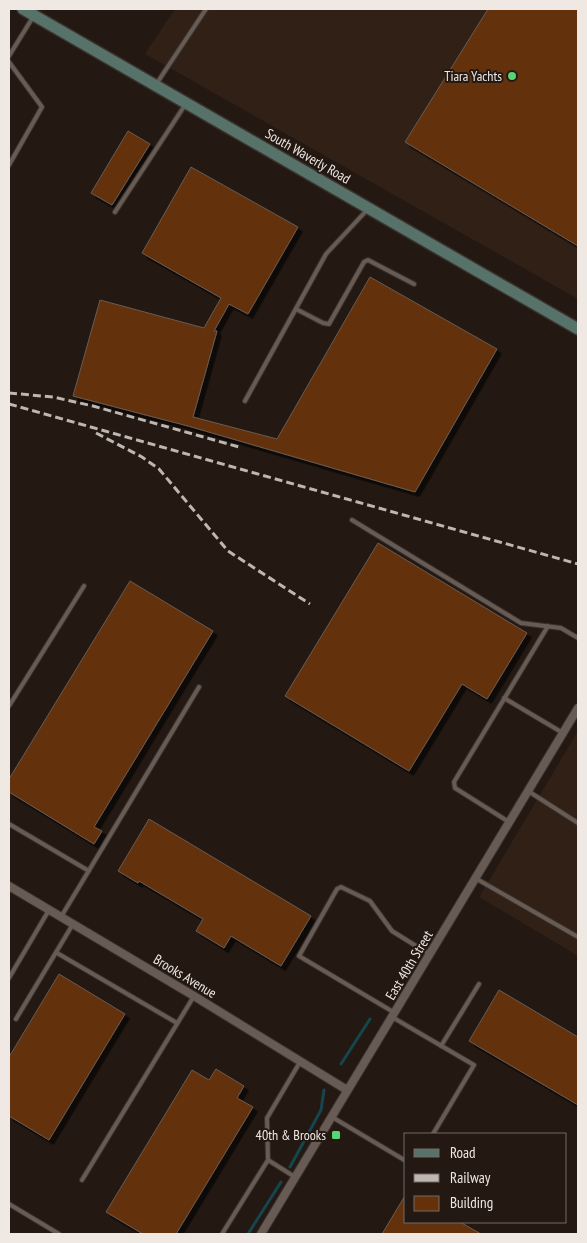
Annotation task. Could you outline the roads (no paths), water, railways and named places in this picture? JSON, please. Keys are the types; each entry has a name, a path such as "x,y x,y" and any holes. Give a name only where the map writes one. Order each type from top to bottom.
{"main road":[{"name":"South Waverly Road","path":"23,9 578,329"}],"street":[{"name":"East 40th Street","path":"261,1234 577,711"},
{"name":"Brooks Avenue","path":"9,886 347,1090"}],"lane":[{"path":"156,85 206,9"},
{"path":"9,56 34,15"},
{"path":"9,62 42,108 9,165"},
{"path":"115,212 186,103"},
{"path":"245,402 326,254 369,208"},
{"path":"296,309 328,324 364,262 368,260 414,284"},
{"path":"352,520 521,623 561,628 578,638"},
{"path":"9,706 84,586"},
{"path":"509,822 453,785 548,626"},
{"path":"61,917 199,687"},
{"path":"504,698 563,733"},
{"path":"528,791 578,823"},
{"path":"9,824 88,871"},
{"path":"475,878 578,937"},
{"path":"429,955 392,931 370,901 341,886 337,889 299,956 474,1065 434,1133"},
{"path":"9,978 49,910"},
{"path":"16,1019 73,924"},
{"path":"57,953 177,1024"},
{"path":"441,1046 479,984"},
{"path":"82,1180 194,996"},
{"path":"222,1234 268,1160 267,1118 300,1062"},
{"path":"332,1117 404,1160"},
{"path":"268,1160 295,1177"},
{"path":"9,1204 59,1234"}],"waterway":[{"path":"341,1064 370,1019"},
{"path":"290,1167 321,1110 324,1090"},
{"path":"248,1234 281,1182"}],"railway":[{"path":"9,393 53,397 93,406 239,447"},
{"path":"9,404 578,564"},
{"path":"96,433 142,457 159,469 228,551 310,604"}],"place":[{"name":"Tiara Yachts","path":"512,76"},
{"name":"40th & Brooks","path":"336,1135"}]}
